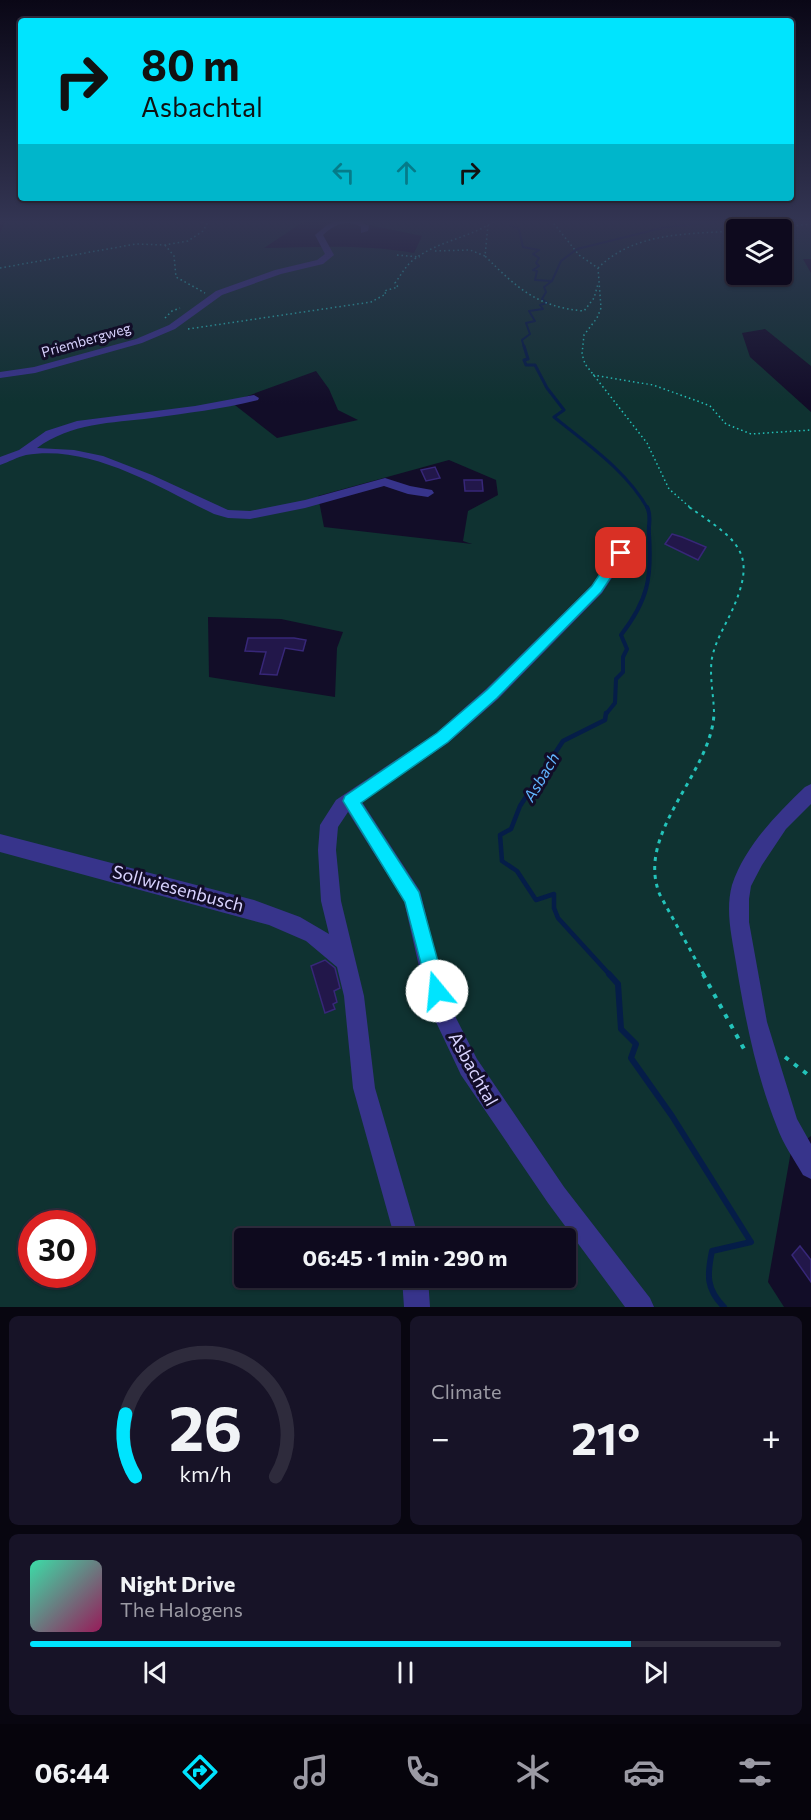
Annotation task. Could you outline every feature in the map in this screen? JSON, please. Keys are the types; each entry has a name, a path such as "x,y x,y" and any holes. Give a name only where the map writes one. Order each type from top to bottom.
{"street":[{"name":"Priembergweg","path":"0,375 46,368 139,341 183,320 209,299 256,281"},
{"path":"0,461 23,452 50,433 77,424 195,409 254,398"},
{"path":"23,452 55,449 86,454 218,511 239,516 296,506 385,482 408,490 428,493"},
{"path":"404,1228 367,1100 354,996 331,901 327,850 329,825 334,815 351,801 442,738 492,694 597,589 633,535"},
{"path":"811,792 780,823 755,859 742,885 739,899 739,922 756,1022 787,1124 811,1167"},
{"name":"Asbachtal","path":"351,801 413,898 431,975 447,1022 470,1068 492,1104 556,1195 641,1307"},
{"name":"Sollwiesenbusch","path":"0,843 243,907 295,923 313,933 345,961"},
{"path":"416,1288 417,1307"}],"path":[{"path":"184,281 205,292 209,299 172,310 165,319 161,332 371,302 386,294 384,291 398,287 396,281"},
{"path":"510,281 522,293 561,310 584,311 594,298 598,282"},
{"path":"598,282 601,308 598,318 585,331 581,354 593,375 645,440 654,454 658,472 674,495 721,528 741,554 742,583 714,649 710,676 713,726 706,745 679,795 655,864 656,884 665,905 748,1055"},
{"path":"593,375 652,385 710,405 726,424 751,434 811,430"}],"green space":[{"path":"0,281 726,281 726,285 792,285 792,281 811,281 811,366 765,329 742,333 750,357 811,412 811,1136 791,1151 768,1282 784,1307 0,1307","holes":["316,371 329,389 338,410 358,420 277,438 231,402","449,460 496,480 498,495 468,511 463,541 472,544 324,527 318,496","208,617 281,619 343,632 337,648 335,697 209,677"]}],"building":[{"path":"435,467 440,478 426,481 421,470"},
{"path":"464,480 482,480 483,491 465,491"},
{"path":"672,534 706,547 698,560 665,544"},
{"path":"248,638 306,640 303,651 285,648 277,675 260,674 266,652 245,651"},
{"path":"325,960 335,968 340,988 334,991 337,1002 333,1004 335,1009 325,1013 311,966"},
{"path":"800,1246 811,1260 811,1282 792,1255"}],"waterway":[{"name":"Asbach","path":"524,347 522,340 530,334 526,323 535,321 529,311 543,309 540,305 547,303 542,299 546,292 544,287 552,281"},
{"name":"Asbach","path":"524,346 528,359 524,360 526,365 535,365 547,388 564,410 554,417 618,470 647,508"},
{"name":"Asbach","path":"606,714 615,703 616,679 623,672 623,657 627,649 621,635 643,599 649,576 650,517 647,508"},
{"name":"Asbach","path":"606,713 605,720 563,741 520,806 511,829 500,835 502,861 517,871 536,900 554,894 554,908 558,918 610,975"},
{"name":"Asbach","path":"609,974 618,984 621,1029 636,1044 631,1058 672,1116 751,1242 712,1251 709,1281 714,1294 724,1307"}],"route":[{"path":"437,991 431,975 413,898 351,801 442,738 492,694 597,589 621,553"}]}
